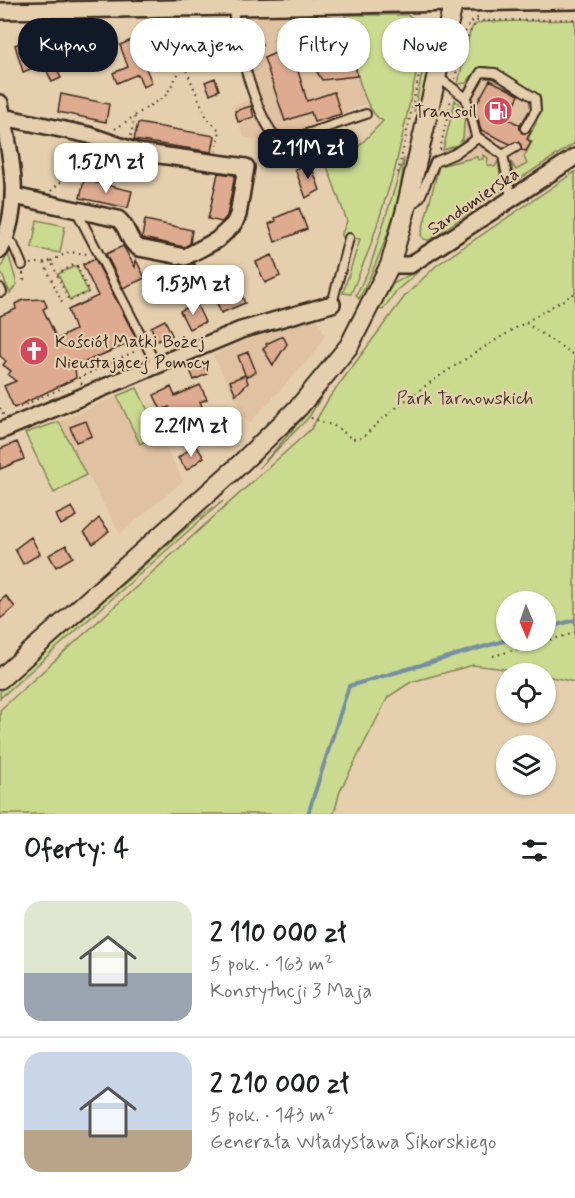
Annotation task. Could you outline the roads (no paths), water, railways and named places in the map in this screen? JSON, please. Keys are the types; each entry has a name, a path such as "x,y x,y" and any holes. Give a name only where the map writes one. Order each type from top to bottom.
{"street":[{"path":"0,10 136,4 233,6 358,1 575,1"},
{"path":"0,679 188,512 299,407 349,346 390,266 446,79 453,1"},
{"path":"2,244 14,196 12,161 2,110 129,149 246,168 238,215 234,224 217,240 186,257 139,248 133,244 125,224 118,219 14,196"},
{"name":"Sandomierska","path":"390,266 399,268 410,265 575,156"},
{"path":"1,429 241,330 332,304"}],"lane":[{"path":"233,6 236,40 247,74 273,135 289,140 366,114"},
{"path":"466,98 481,72 495,73 536,98 536,110 525,129"},
{"path":"446,79 466,98 478,138 503,155 511,198"},
{"path":"405,213 420,197 437,161 454,154 478,138"},
{"path":"503,155 516,147"},
{"path":"75,210 157,366"},
{"path":"332,304 350,238"},
{"path":"2,244 13,244 22,265"}],"waterway":[{"path":"556,625 575,620"},
{"path":"308,814 349,686 496,643"}],"place":[{"name":"Transoil","path":"498,111"},
{"name":"Kościół Matki Bożej Nieustającej Pomocy","path":"34,351"}],"park label":[{"name":"Park Tarnowskich","path":"465,398"}]}
